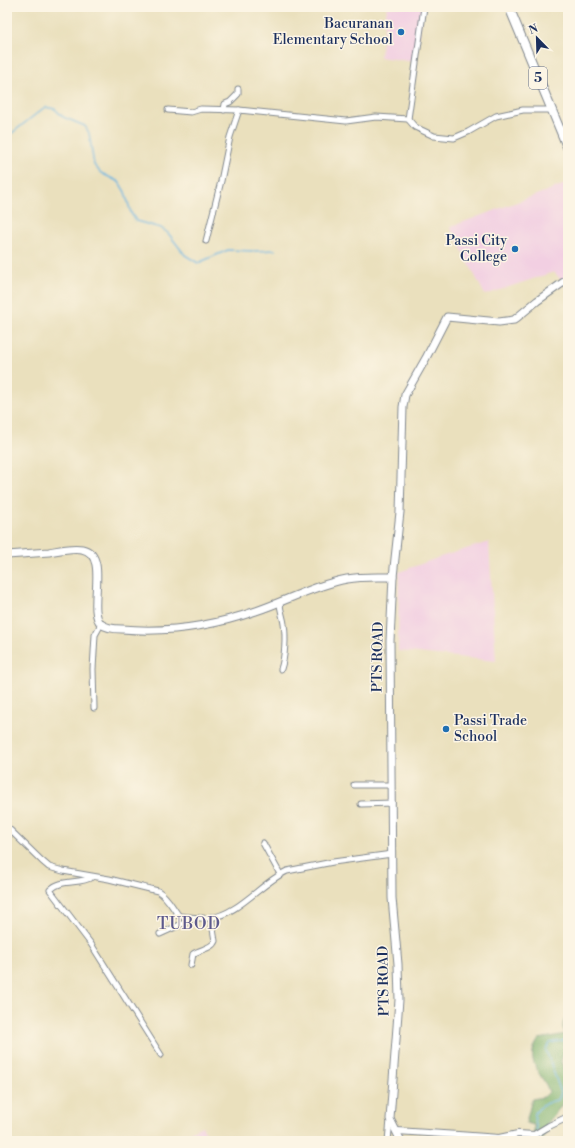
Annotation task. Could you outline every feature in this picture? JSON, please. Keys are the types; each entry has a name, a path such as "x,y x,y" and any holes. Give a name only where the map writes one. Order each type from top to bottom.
{"highway":[{"name":"5","path":"509,7 568,148"}],"main road":[{"name":"PTS ROAD","path":"390,1119 399,1000 398,964 392,898 390,654 392,577 400,512 403,407 405,395 447,317 499,322 514,320 537,301 568,279"},
{"path":"7,555 71,549 82,549 89,553 95,562 96,569 96,612 98,618 101,624 106,627 123,629 180,629 229,620 319,587 347,579 392,577"},
{"path":"390,1119 401,1141"}],"street":[{"path":"408,119 424,7"},
{"path":"224,110 225,104 230,102 238,94 238,90"},
{"path":"168,110 191,112 201,109 239,110 346,121 376,117 408,119 415,127 434,136 454,138 496,116 523,110 551,110"},
{"path":"206,241 222,181 230,137 239,110"},
{"path":"280,602 280,610 284,624 284,655 280,669"},
{"path":"94,708 93,669 95,635 101,624"},
{"path":"354,785 391,785"},
{"path":"361,804 392,803"},
{"path":"7,826 49,867 158,891 168,899 179,916 195,918 211,918 222,914 233,908 280,874 302,867 392,854"},
{"path":"263,843 280,874"},
{"path":"92,877 83,881 59,883 50,890 91,944 161,1055"},
{"path":"160,934 195,918"},
{"path":"191,965 194,954 198,950 211,947 214,944 215,941 211,918"},
{"path":"397,1131 499,1138 518,1134 534,1135 568,1117"},
{"path":"388,1141 390,1119"}],"shaded area":[{"name":"Bacuranan Elementary School","path":"387,7 423,7 415,62 380,57"},
{"name":"Passi City College","path":"568,183 568,276 562,281 554,272 485,295 450,227"},
{"path":"489,542 496,661 398,651 399,572 440,557"},
{"path":"202,1126 211,1141 172,1141"}],"green space":[{"path":"568,1012 568,1045 566,1046 561,1061 568,1083 568,1097 547,1124 542,1141 533,1141 534,1125 526,1123 532,1099 544,1097 549,1092 534,1062 533,1051 539,1039 566,1034 563,1026"}],"waterway":[{"path":"7,137 45,107 55,109 63,117 85,126 89,133 94,165 101,173 119,182 125,192 131,213 136,221 161,228 168,233 185,255 198,263 228,250 275,250"},
{"path":"537,1131 534,1114 544,1104 558,1100 561,1093 546,1050 549,1043 568,1039"},
{"path":"537,1141 538,1135"}],"place":[{"name":"Bacuranan Elementary School","path":"401,32"},
{"name":"Passi City College","path":"515,249"},
{"name":"Passi Trade School","path":"446,729"}],"district":[{"name":"TUBOD","path":"189,924"}]}
